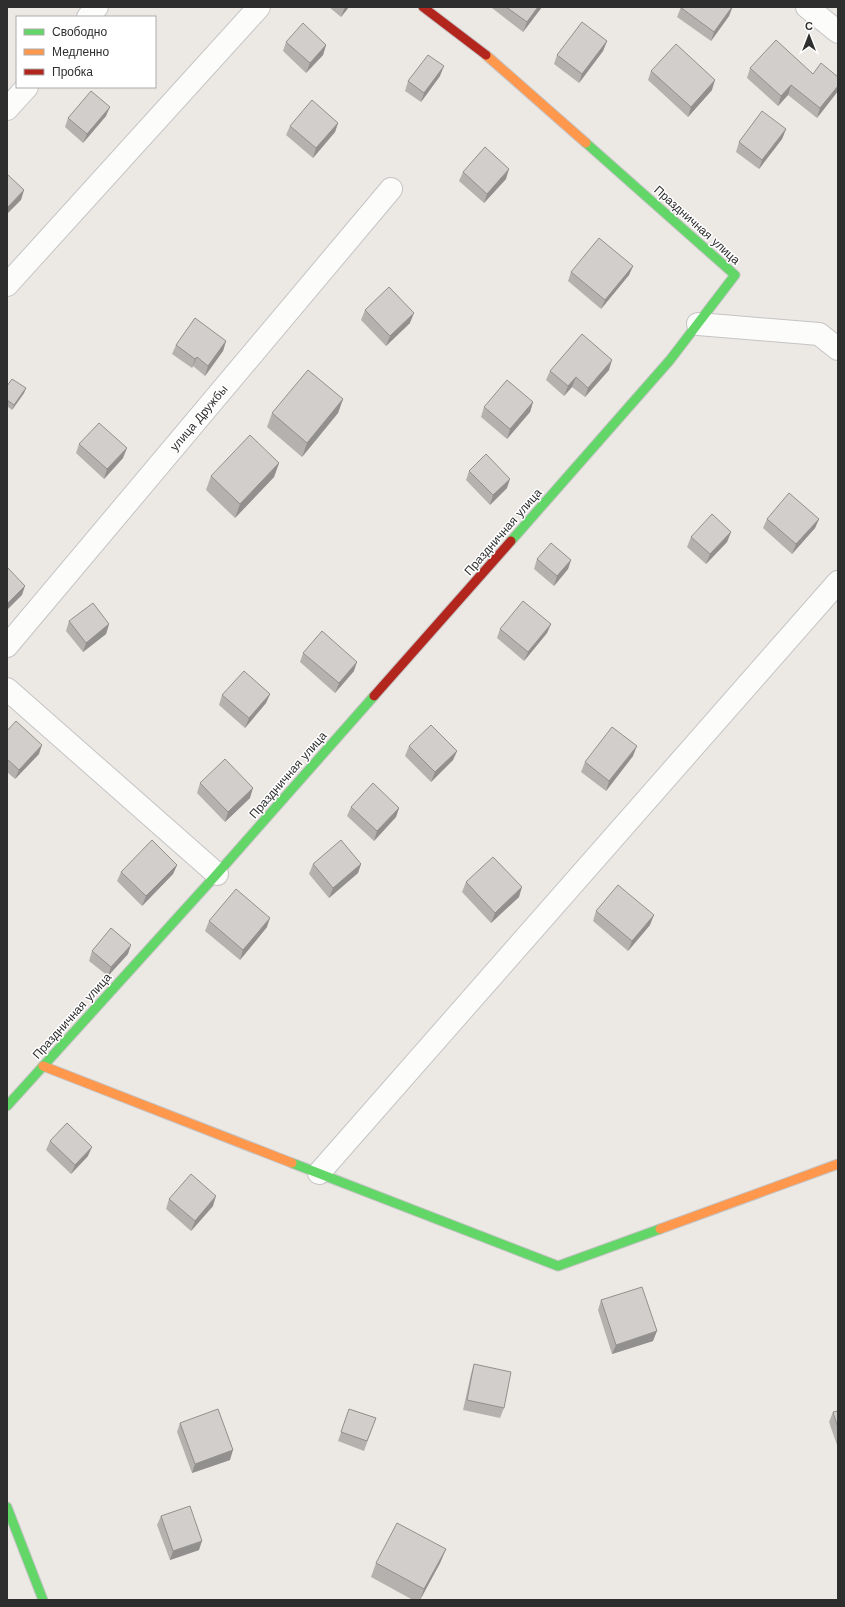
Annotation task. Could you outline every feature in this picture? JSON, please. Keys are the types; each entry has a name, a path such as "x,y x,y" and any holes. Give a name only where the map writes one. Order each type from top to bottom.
{"street":[{"path":"89,16 97,7"},
{"path":"7,285 259,7"},
{"name":"Праздничная улица","path":"7,1106 217,874 665,366 735,275 500,66 423,7"},
{"path":"807,7 838,32"},
{"path":"7,109 25,88"},
{"name":"улица Дружбы","path":"7,646 391,189"},
{"path":"698,324 819,334 838,349"},
{"path":"319,1173 838,582"},
{"path":"7,689 217,874"},
{"path":"43,1066 558,1266 838,1164"},
{"path":"7,1507 43,1600"}],"building":[{"path":"506,7 538,7 527,22"},
{"path":"680,7 732,7 714,32"},
{"path":"582,22 607,41 582,74 557,55"},
{"path":"303,23 326,45 310,63 286,42"},
{"path":"776,40 813,74 821,63 838,77 838,86 820,108 791,85 781,96 750,68"},
{"path":"676,44 715,80 691,107 651,71"},
{"path":"428,55 444,66 424,93 408,81"},
{"path":"91,91 110,107 87,134 68,118"},
{"path":"312,100 338,123 316,148 290,126"},
{"path":"762,111 786,129 762,160 739,142"},
{"path":"485,147 509,169 487,194 463,172"},
{"path":"7,174 24,190 7,208"},
{"path":"599,238 633,266 605,300 571,272"},
{"path":"389,287 414,313 390,336 365,310"},
{"path":"195,318 226,341 208,366 197,357 195,359 176,345"},
{"path":"582,334 612,360 588,388 576,377 568,386 550,371"},
{"path":"308,370 343,399 307,443 272,413"},
{"path":"12,379 26,388 14,405 7,400 7,386"},
{"path":"507,380 533,402 510,429 484,407"},
{"path":"99,423 127,448 107,469 79,444"},
{"path":"250,435 279,463 240,504 211,476"},
{"path":"486,454 510,479 493,495 469,471"},
{"path":"789,493 819,519 796,544 767,519"},
{"path":"712,514 731,532 710,554 691,537"},
{"path":"551,543 571,560 557,576 537,559"},
{"path":"7,567 25,586 7,604"},
{"path":"523,601 551,624 528,652 500,629"},
{"path":"93,603 109,624 86,643 69,621"},
{"path":"322,631 357,662 339,683 303,653"},
{"path":"244,671 270,694 249,718 222,695"},
{"path":"16,721 42,745 19,770 7,759 7,731"},
{"path":"431,725 457,751 435,772 409,746"},
{"path":"612,727 637,746 609,781 585,762"},
{"path":"225,759 253,788 228,812 200,783"},
{"path":"373,783 399,808 377,831 351,807"},
{"path":"152,840 177,865 146,896 121,872"},
{"path":"341,840 361,864 333,888 313,864"},
{"path":"493,857 522,887 495,913 466,882"},
{"path":"618,885 654,915 632,941 596,911"},
{"path":"236,889 270,918 243,950 209,921"},
{"path":"111,928 131,945 111,967 92,951"},
{"path":"67,1123 92,1147 75,1165 50,1141"},
{"path":"191,1174 216,1196 195,1221 169,1199"},
{"path":"642,1287 657,1331 616,1345 601,1300"},
{"path":"474,1364 511,1372 504,1408 467,1400"},
{"path":"218,1409 233,1450 195,1464 180,1423"},
{"path":"349,1409 376,1418 367,1441 341,1432"},
{"path":"838,1411 838,1428 833,1412"},
{"path":"190,1506 202,1541 173,1551 161,1516"},
{"path":"397,1523 446,1549 424,1589 376,1563"}],"traffic: fast":[{"path":"511,541 670,360 735,275 586,143"},
{"path":"7,1106 217,874 374,696"},
{"path":"292,1163 558,1266 660,1229"},
{"path":"7,1507 43,1600"}],"traffic: slow":[{"path":"486,55 586,143"},
{"path":"43,1066 292,1163"},
{"path":"660,1229 838,1164"}],"traffic: jam":[{"path":"423,7 486,55"},
{"path":"374,696 511,541"}]}
